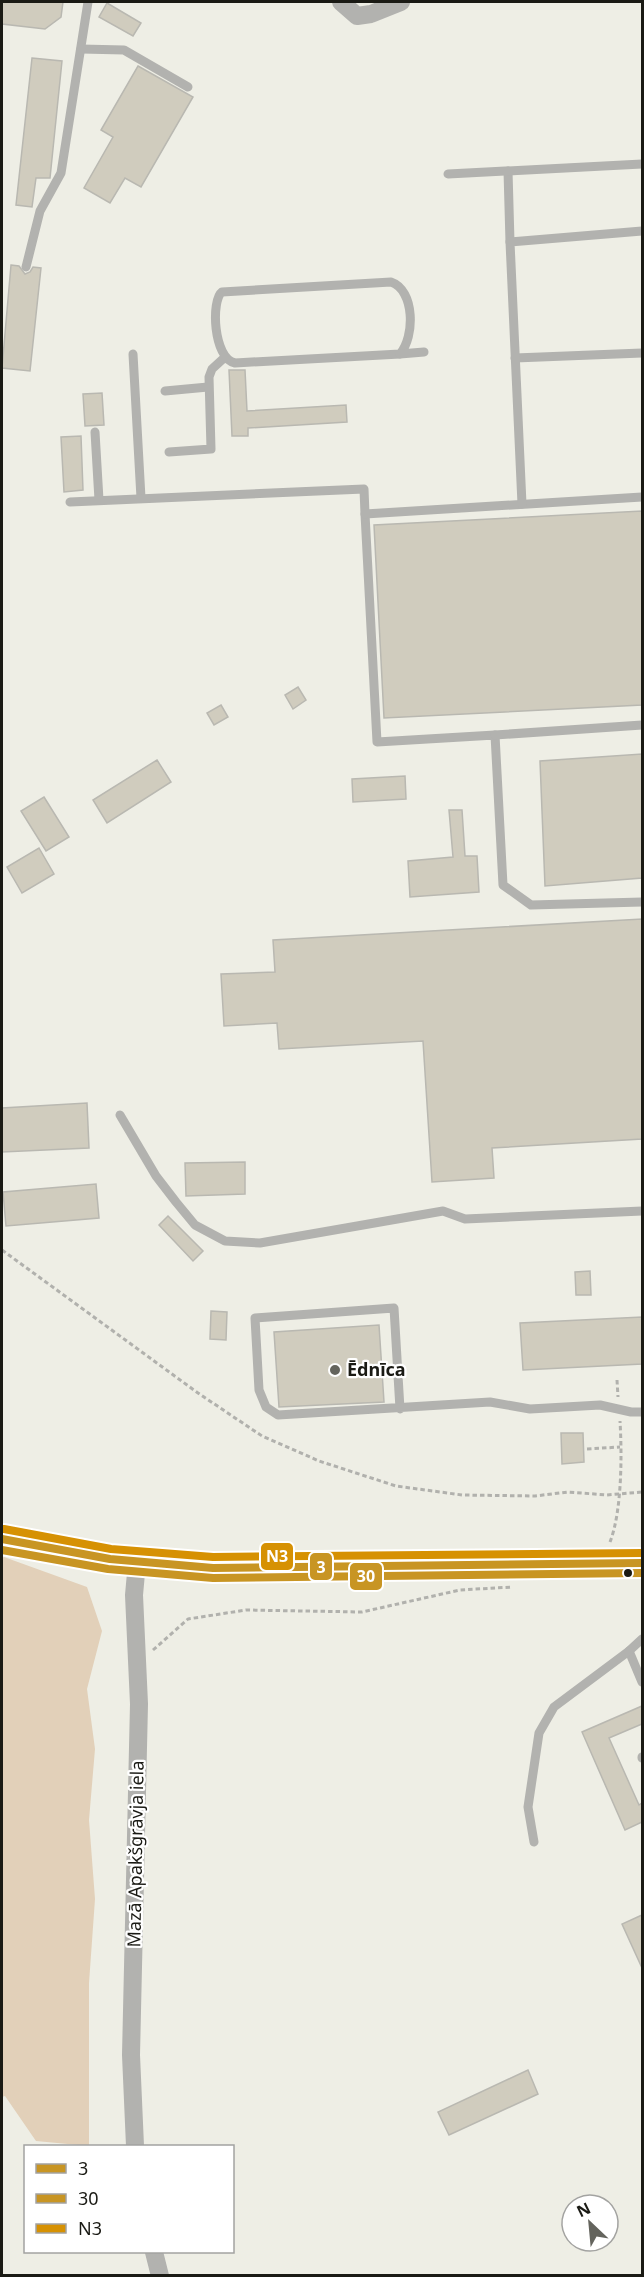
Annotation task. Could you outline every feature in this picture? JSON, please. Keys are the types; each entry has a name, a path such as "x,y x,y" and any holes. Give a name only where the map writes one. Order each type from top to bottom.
{"main road":[{"path":"2,1539 77,1554 137,1562 248,1569 642,1563"}],"street":[{"path":"341,2 357,16 371,14 401,2"},
{"name":"Mazā Apakšgrāvja iela","path":"135,2145 131,2055 138,1657 134,1595 137,1562"},
{"path":"154,2253 160,2276"}],"lane":[{"path":"26,267 40,211 61,173 88,2"},
{"path":"81,49 124,50 188,87"},
{"path":"448,174 642,164"},
{"path":"508,171 522,504"},
{"path":"510,242 642,231"},
{"path":"400,354 407,346 409,338 407,297 399,285 391,282 222,292 216,301 218,345 224,358 235,363 400,354 424,352"},
{"path":"515,358 642,353"},
{"path":"133,354 141,498"},
{"path":"169,452 211,449 208,387 212,369 224,358"},
{"path":"165,391 208,387"},
{"path":"95,432 99,500"},
{"path":"70,502 364,489 377,742 642,725"},
{"path":"365,514 642,496"},
{"path":"495,735 502,885 531,905 642,902"},
{"path":"120,1115 156,1176 195,1225 225,1241 260,1243 443,1211 465,1220 642,1211"},
{"path":"400,1408 394,1308 255,1318 259,1390 266,1407 278,1415 400,1408 490,1402 530,1409 600,1405 631,1412 642,1412"},
{"path":"534,1842 528,1807 539,1733 554,1707 629,1652 642,1639"},
{"path":"629,1652 642,1682"}],"path":[{"path":"616,1517 621,1436"},
{"path":"587,1449 620,1447"},
{"path":"138,1657 149,1653 188,1619 246,1610 362,1612 460,1590 504,1589 521,1585"}],"shaded area":[{"path":"2,1558 87,1587 102,1631 87,1689 95,1749 89,1820 95,1899 89,1983 89,2145 36,2141 5,2096 2,2097"}],"building":[{"path":"2,2 63,2 61,17 45,29 2,24"},
{"path":"107,3 141,23 133,36 99,17"},
{"path":"32,58 62,61 50,178 36,178 32,207 16,205"},
{"path":"138,66 193,97 141,187 125,178 110,203 84,188 113,137 101,130"},
{"path":"11,265 19,266 25,274 33,267 41,268 30,371 2,368"},
{"path":"229,370 245,370 247,411 346,405 347,422 248,428 248,436 232,436"},
{"path":"102,393 104,425 85,426 83,394"},
{"path":"81,436 83,490 64,492 61,437"},
{"path":"642,511 642,705 384,718 374,525"},
{"path":"298,687 306,700 293,709 285,695"},
{"path":"221,705 228,717 214,725 207,713"},
{"path":"642,754 642,878 545,886 540,761"},
{"path":"157,760 171,782 107,823 93,800"},
{"path":"405,776 406,799 353,802 352,779"},
{"path":"44,797 69,837 46,851 21,811"},
{"path":"449,810 462,810 465,856 477,856 479,892 410,897 408,861 453,857"},
{"path":"39,848 54,874 22,893 7,867"},
{"path":"642,919 642,1139 492,1148 494,1178 432,1182 423,1041 279,1049 277,1023 224,1026 221,974 275,972 273,940"},
{"path":"87,1103 89,1148 2,1152 2,1108"},
{"path":"245,1162 245,1194 186,1196 185,1163"},
{"path":"96,1184 99,1218 6,1226 3,1192"},
{"path":"168,1216 203,1251 193,1261 159,1225"},
{"path":"590,1271 591,1295 576,1295 575,1272"},
{"path":"211,1311 227,1312 226,1340 210,1339"},
{"path":"642,1317 642,1364 523,1370 520,1323"},
{"path":"379,1325 384,1402 279,1407 274,1332"},
{"path":"561,1433 583,1433 584,1462 562,1464"},
{"path":"642,1706 642,1724 609,1738 639,1805 642,1803 642,1822 625,1830 582,1732"},
{"path":"642,1915 642,1968 622,1924"},
{"path":"528,2070 538,2094 449,2135 438,2112"}],"transit line":[{"name":"N3","path":"4,1529 111,1549 213,1557 642,1553"},
{"name":"3","path":"2,1539 110,1559 213,1568 642,1563"},
{"name":"30","path":"2,1550 108,1569 213,1578 642,1573"}],"place":[{"name":"Ēdnīca","path":"335,1370"}]}
